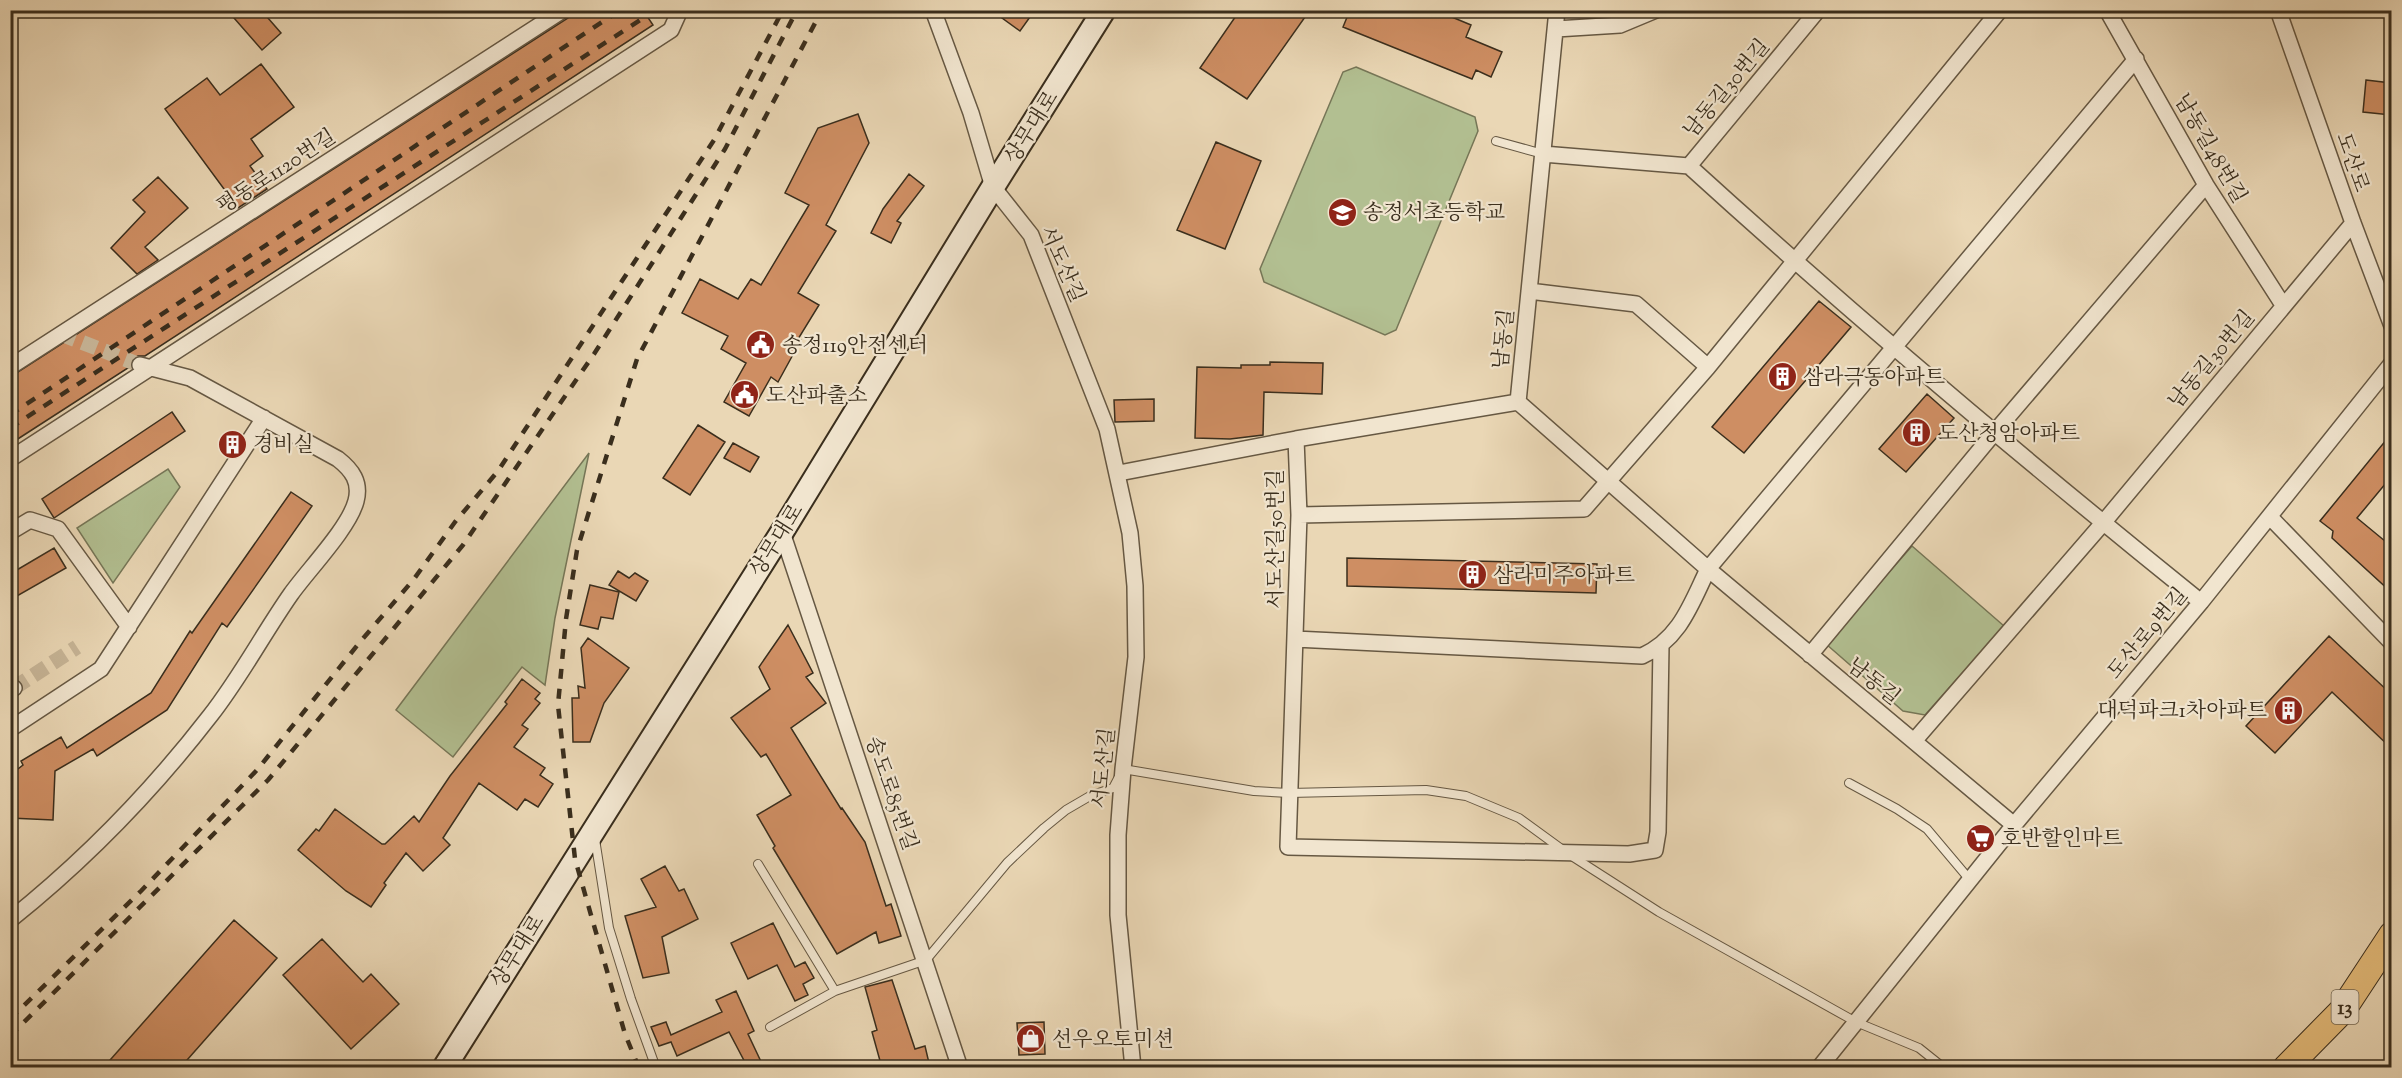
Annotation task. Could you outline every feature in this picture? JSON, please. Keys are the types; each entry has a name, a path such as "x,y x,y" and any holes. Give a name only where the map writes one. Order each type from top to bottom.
{"main road":[{"name":"상무대로","path":"444,1068 782,532 1104,10"},
{"name":"13","path":"2286,1068 2342,1011 2391,935"}],"street":[{"name":"평동로1120번길","path":"10,367 563,10"},
{"path":"10,459 145,367 671,30 680,10"},
{"name":"서도산길","path":"933,10 971,113 993,187 1031,235 1107,429 1119,473 1130,533 1135,586 1136,657 1118,835 1118,915 1133,1068"},
{"name":"남동길","path":"1557,10 1518,402 1810,655 2014,825"},
{"path":"1556,29 1620,25 1656,10"},
{"name":"남동길30번길","path":"1689,166 1818,10"},
{"path":"1299,515 1584,509 1708,368 2000,10"},
{"name":"남동길48번길","path":"2107,10 2206,185 2283,305"},
{"name":"도산로","path":"2278,10 2352,223 2388,306 2391,326"},
{"path":"1295,639 1642,656 1670,639 1684,617 1708,568 2136,59"},
{"name":"남동길30번길","path":"1543,154 1689,166 1795,262 1994,433 2201,602"},
{"path":"1810,655 1994,433 2206,185"},
{"name":"남동길30번길","path":"2103,523 2352,223"},
{"path":"1529,291 1636,304 1708,368"},
{"name":"도산로9번길","path":"1819,1068 2014,825 2270,517 2391,363"},
{"path":"10,920 51,887 155,785 212,714 291,594 350,515 356,502 358,488 350,468 310,442 190,378 145,367"},
{"path":"1119,473 1296,439 1518,402"},
{"path":"10,729 101,669 264,418"},
{"name":"서도산길50번길","path":"1296,439 1299,515 1288,847 1566,853"},
{"path":"2270,517 2391,643"},
{"path":"10,532 30,520 58,529 129,627"},
{"path":"1914,741 2103,523"},
{"name":"송도로85번길","path":"782,532 960,1068"},
{"path":"1566,853 1629,854 1655,850 1658,832 1661,645"}],"lane":[{"path":"1496,141 1543,154"},
{"path":"770,1028 836,991 926,960 1007,863 1066,810 1090,796 1113,788 1123,769 1254,791 1289,793 1426,790 1466,796 1519,818 1566,853 1659,912 1856,1022 1919,1048 1944,1068"},
{"path":"1849,783 1897,809 1927,829 1970,880"},
{"path":"594,829 609,928 656,1068"},
{"path":"758,864 836,991"}],"green space":[{"path":"1356,67 1475,117 1478,131 1396,330 1385,335 1264,282 1260,269 1343,72"},
{"path":"589,453 555,618 545,685 522,667 453,757 396,710"},
{"path":"168,469 180,487 113,583 77,528"},
{"path":"1912,546 2004,626 1925,715 1903,711 1826,644"}],"building":[{"path":"227,10 261,10 281,33 262,50"},
{"path":"573,10 643,10 653,25 145,356 134,358 131,366 10,444 10,377 568,18"},
{"path":"991,10 1035,10 1020,31"},
{"path":"1240,10 1310,10 1247,99 1200,68"},
{"path":"1350,10 1435,10 1471,25 1466,37 1502,52 1491,77 1476,70 1472,79 1343,27"},
{"path":"261,64 294,107 251,139 263,156 250,166 267,189 238,208 165,109 207,78 220,95"},
{"path":"2366,80 2391,83 2391,115 2363,112"},
{"path":"858,114 869,143 826,225 836,231 798,293 819,305 798,339 801,340 778,382 771,377 749,416 724,402 746,363 721,349 728,336 682,313 700,279 738,299 751,279 761,285 809,205 785,193 818,128"},
{"path":"1216,142 1261,161 1225,249 1177,230"},
{"path":"909,174 924,186 897,221 901,223 891,243 871,233 883,209"},
{"path":"158,177 188,208 145,247 158,260 137,274 111,248 145,212 133,200"},
{"name":"삼라극동아파트","path":"1819,301 1851,327 1744,453 1712,427"},
{"path":"1270,362 1323,363 1322,394 1264,392 1263,435 1230,439 1195,438 1197,367 1241,368 1241,365 1270,365"},
{"name":"도산청암아파트","path":"1927,394 1954,418 1906,472 1879,449"},
{"path":"1154,399 1154,421 1115,422 1114,400"},
{"path":"172,412 185,431 54,518 42,499"},
{"path":"698,425 725,442 690,495 663,478"},
{"path":"2391,434 2391,477 2357,518 2391,546 2391,592 2332,538 2333,531 2320,521"},
{"path":"733,443 759,457 750,472 724,458"},
{"path":"291,492 312,506 227,627 222,623 167,710 97,756 93,749 55,771 53,820 10,818 10,775 23,765 21,761 61,737 67,748 151,693 190,631 192,633"},
{"path":"54,548 66,568 10,600 10,574"},
{"name":"삼라미주아파트","path":"1347,558 1597,564 1596,593 1347,586"},
{"path":"618,571 629,578 635,573 648,581 636,601 609,585"},
{"path":"590,585 619,592 613,619 601,617 598,629 580,625"},
{"path":"788,625 813,673 806,677 826,703 791,728 841,809 865,842 886,906 891,904 901,936 879,943 876,932 837,954 773,848 775,846 757,815 791,795 766,754 761,757 731,718 770,689 759,667"},
{"name":"대덕파크1차아파트","path":"2329,636 2391,694 2391,748 2332,692 2275,753 2246,726"},
{"path":"588,638 629,668 604,703 590,742 573,742 572,698 579,698 578,686 585,688 581,648"},
{"path":"522,679 540,693 535,699 540,703 522,725 528,729 514,747 545,768 540,775 553,784 538,807 525,799 517,810 479,783 443,838 450,845 423,871 406,853 384,883 386,885 371,907 346,891 298,850 316,829 319,831 335,809 382,844 385,844 414,816 419,822 450,776 507,704 505,702"},
{"path":"665,866 679,891 684,889 698,919 662,937 669,973 643,978 625,916 656,907 641,879"},
{"path":"234,920 277,958 180,1068 103,1068"},
{"path":"773,923 795,967 805,962 814,978 803,984 808,995 795,1001 777,965 748,979 731,943"},
{"path":"322,939 363,982 371,974 399,1004 351,1049 283,975"},
{"path":"892,980 915,1049 925,1046 929,1063 914,1068 882,1068 872,1032 877,1030 865,987"},
{"path":"736,991 754,1031 748,1034 764,1068 748,1068 729,1032 677,1056 671,1042 659,1046 651,1027 666,1022 671,1035 722,1012 716,1000"},
{"name":"선우오토미션","path":"1044,1022 1045,1054 1019,1055 1017,1023"}],"tunnel":[{"path":"61,334 140,365"},
{"path":"14,688 77,647"}],"railway":[{"path":"10,415 620,10"},
{"path":"10,1019 141,891 257,770 414,579 455,522 498,471 714,140 783,10"},
{"path":"10,1036 268,780 463,545 594,354 725,149 797,10"},
{"path":"639,1068 625,1034 575,859 558,705 566,619 577,550 637,359 822,10"},
{"path":"10,428 645,17"}],"place":[{"name":"송정서초등학교","path":"1342,212"},
{"name":"송정119안전센터","path":"761,345"},
{"name":"삼라극동아파트","path":"1782,377"},
{"name":"도산파출소","path":"745,395"},
{"name":"도산청암아파트","path":"1917,433"},
{"name":"경비실","path":"232,444"},
{"name":"삼라미주아파트","path":"1472,575"},
{"name":"대덕파크1차아파트","path":"2288,710"},
{"name":"호반할인마트","path":"1980,838"},
{"name":"선우오토미션","path":"1031,1039"}]}
